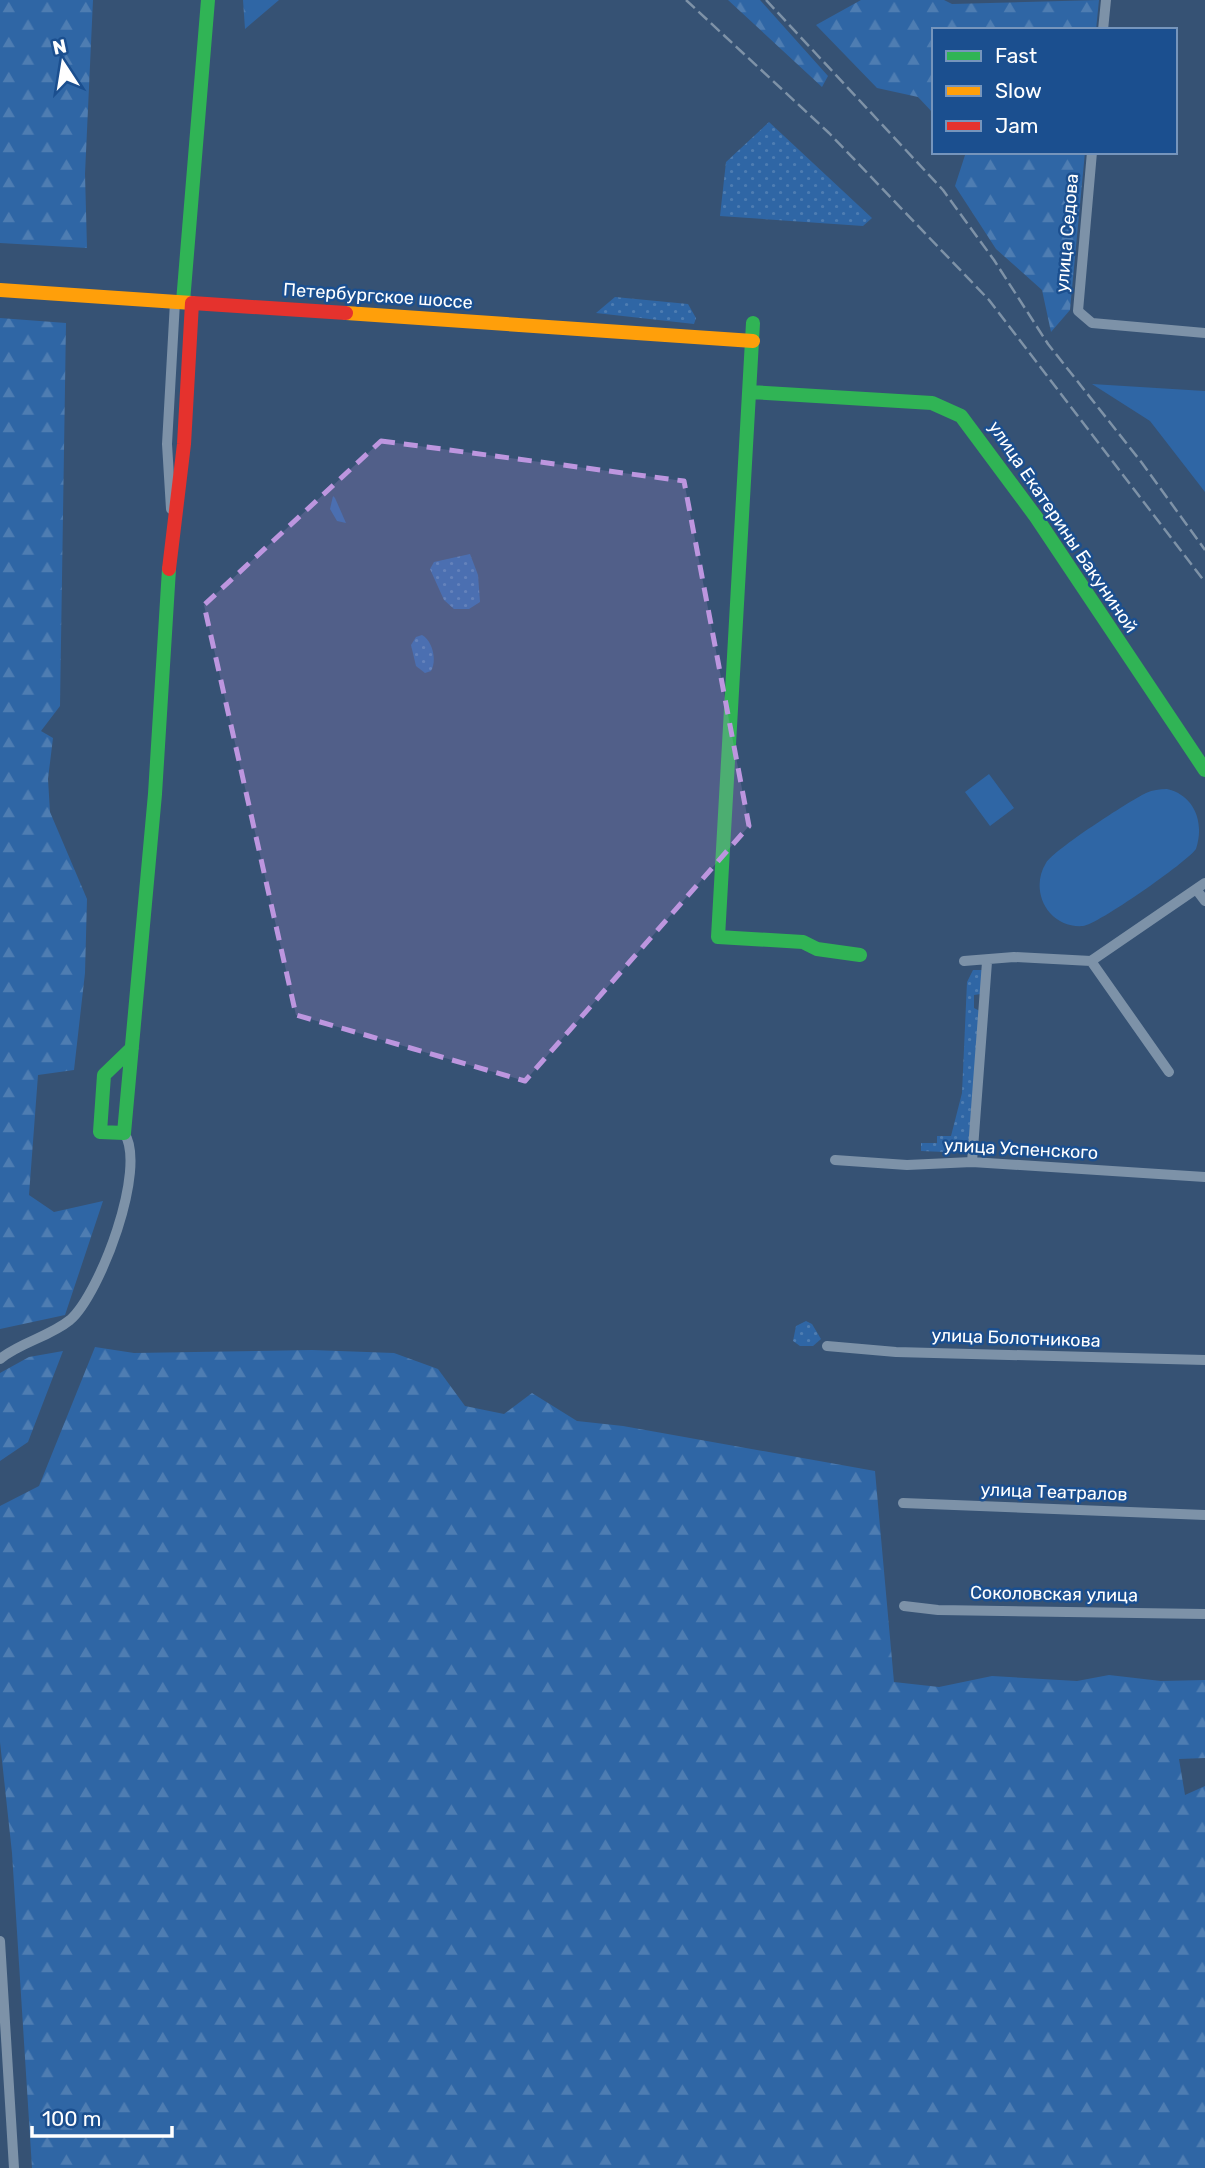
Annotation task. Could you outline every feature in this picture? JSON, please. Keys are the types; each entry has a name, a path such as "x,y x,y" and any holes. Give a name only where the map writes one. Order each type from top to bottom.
{"street":[{"path":"0,1359 13,1349 70,1320 88,1297 129,1194 131,1142 124,1133 155,793 172,526 184,444 184,302 208,0"},
{"path":"1103,28 1106,0"},
{"name":"улица Седова","path":"1092,154 1078,311 1092,323 1205,333"},
{"name":"Петербургское шоссе","path":"0,290 752,341"},
{"path":"753,323 718,937 803,942 817,949 855,952 860,955"},
{"name":"улица Екатерины Бакуниной","path":"750,392 932,403 961,416 1036,517 1205,770"},
{"path":"964,961 987,962 1014,957 1091,961 1200,886 1205,901"},
{"path":"1091,961 1169,1072"},
{"path":"972,1162 987,962"},
{"path":"124,1133 100,1132 104,1075 132,1048"},
{"name":"улица Успенского","path":"835,1160 907,1165 972,1162 1205,1177"},
{"name":"улица Болотникова","path":"827,1346 896,1352 1205,1360"},
{"name":"улица Театралов","path":"903,1503 1205,1515"},
{"name":"Соколовская улица","path":"904,1606 938,1610 1205,1614"},
{"path":"0,1941 3,1952 14,2168"}],"highlighted area":[{"path":"381,441 684,481 749,826 525,1081 296,1015 204,605"}],"green space":[{"path":"0,0 93,0 85,174 87,248 0,243"},
{"path":"243,0 279,0 245,29"},
{"path":"728,0 760,0 828,76 822,87"},
{"path":"861,0 944,0 952,4 1099,0 1096,28 932,28 932,112 918,97 877,88 816,25"},
{"path":"769,122 872,218 863,226 720,216 726,162"},
{"path":"965,154 1085,154 1070,310 1051,332 1042,290 996,249 955,186"},
{"path":"615,297 688,304 696,318 694,324 596,313"},
{"path":"0,318 66,323 60,706 41,731 53,738 48,779 50,812 87,899 85,973 74,1070 38,1075 29,1195 54,1212 103,1201 65,1315 0,1329"},
{"path":"1092,384 1205,391 1205,492 1150,421"},
{"path":"333,496 346,523 337,521 330,509"},
{"path":"470,554 478,575 480,602 469,609 454,609 444,600 430,569 434,562"},
{"path":"422,635 429,642 434,657 431,671 425,673 416,666 411,645 416,637"},
{"path":"989,774 1014,808 990,826 965,792"},
{"path":"1167,789 1184,797 1195,811 1199,829 1196,849 1141,892 1092,923 1073,926 1053,916 1043,902 1040,889 1043,869 1052,856 1124,806 1149,792"},
{"path":"973,970 982,970 981,994 974,995 974,1008 980,1011 968,1153 921,1151 921,1143 937,1143 937,1136 951,1136 962,1093 967,982"},
{"path":"806,1321 812,1324 821,1339 813,1346 800,1346 793,1341 796,1326"},
{"path":"95,1347 134,1353 312,1350 394,1353 438,1369 465,1406 504,1414 532,1393 577,1421 623,1426 875,1471 894,1682 939,1687 992,1676 1077,1681 1109,1675 1161,1681 1205,1680 1205,1758 1179,1759 1185,1795 1205,1786 1205,2168 32,2168 12,1853 0,1742 0,1506 39,1486"},
{"path":"63,1351 28,1442 0,1461 0,1373 29,1357"}],"railway":[{"path":"686,0 829,133 989,300 1205,582"},
{"path":"766,0 943,190 994,260 1048,344 1142,463 1205,550"}],"traffic: fast":[{"path":"183,302 208,0"},
{"path":"753,323 718,937 803,942 817,949 860,955"},
{"path":"750,392 932,403 961,416 1036,517 1205,770"},
{"path":"132,1048 104,1075 100,1132 124,1133 155,794 169,569"}],"traffic: slow":[{"path":"0,290 192,303"},
{"path":"346,313 753,341"}],"traffic: jam":[{"path":"169,569 184,444 192,303 346,313"}]}
